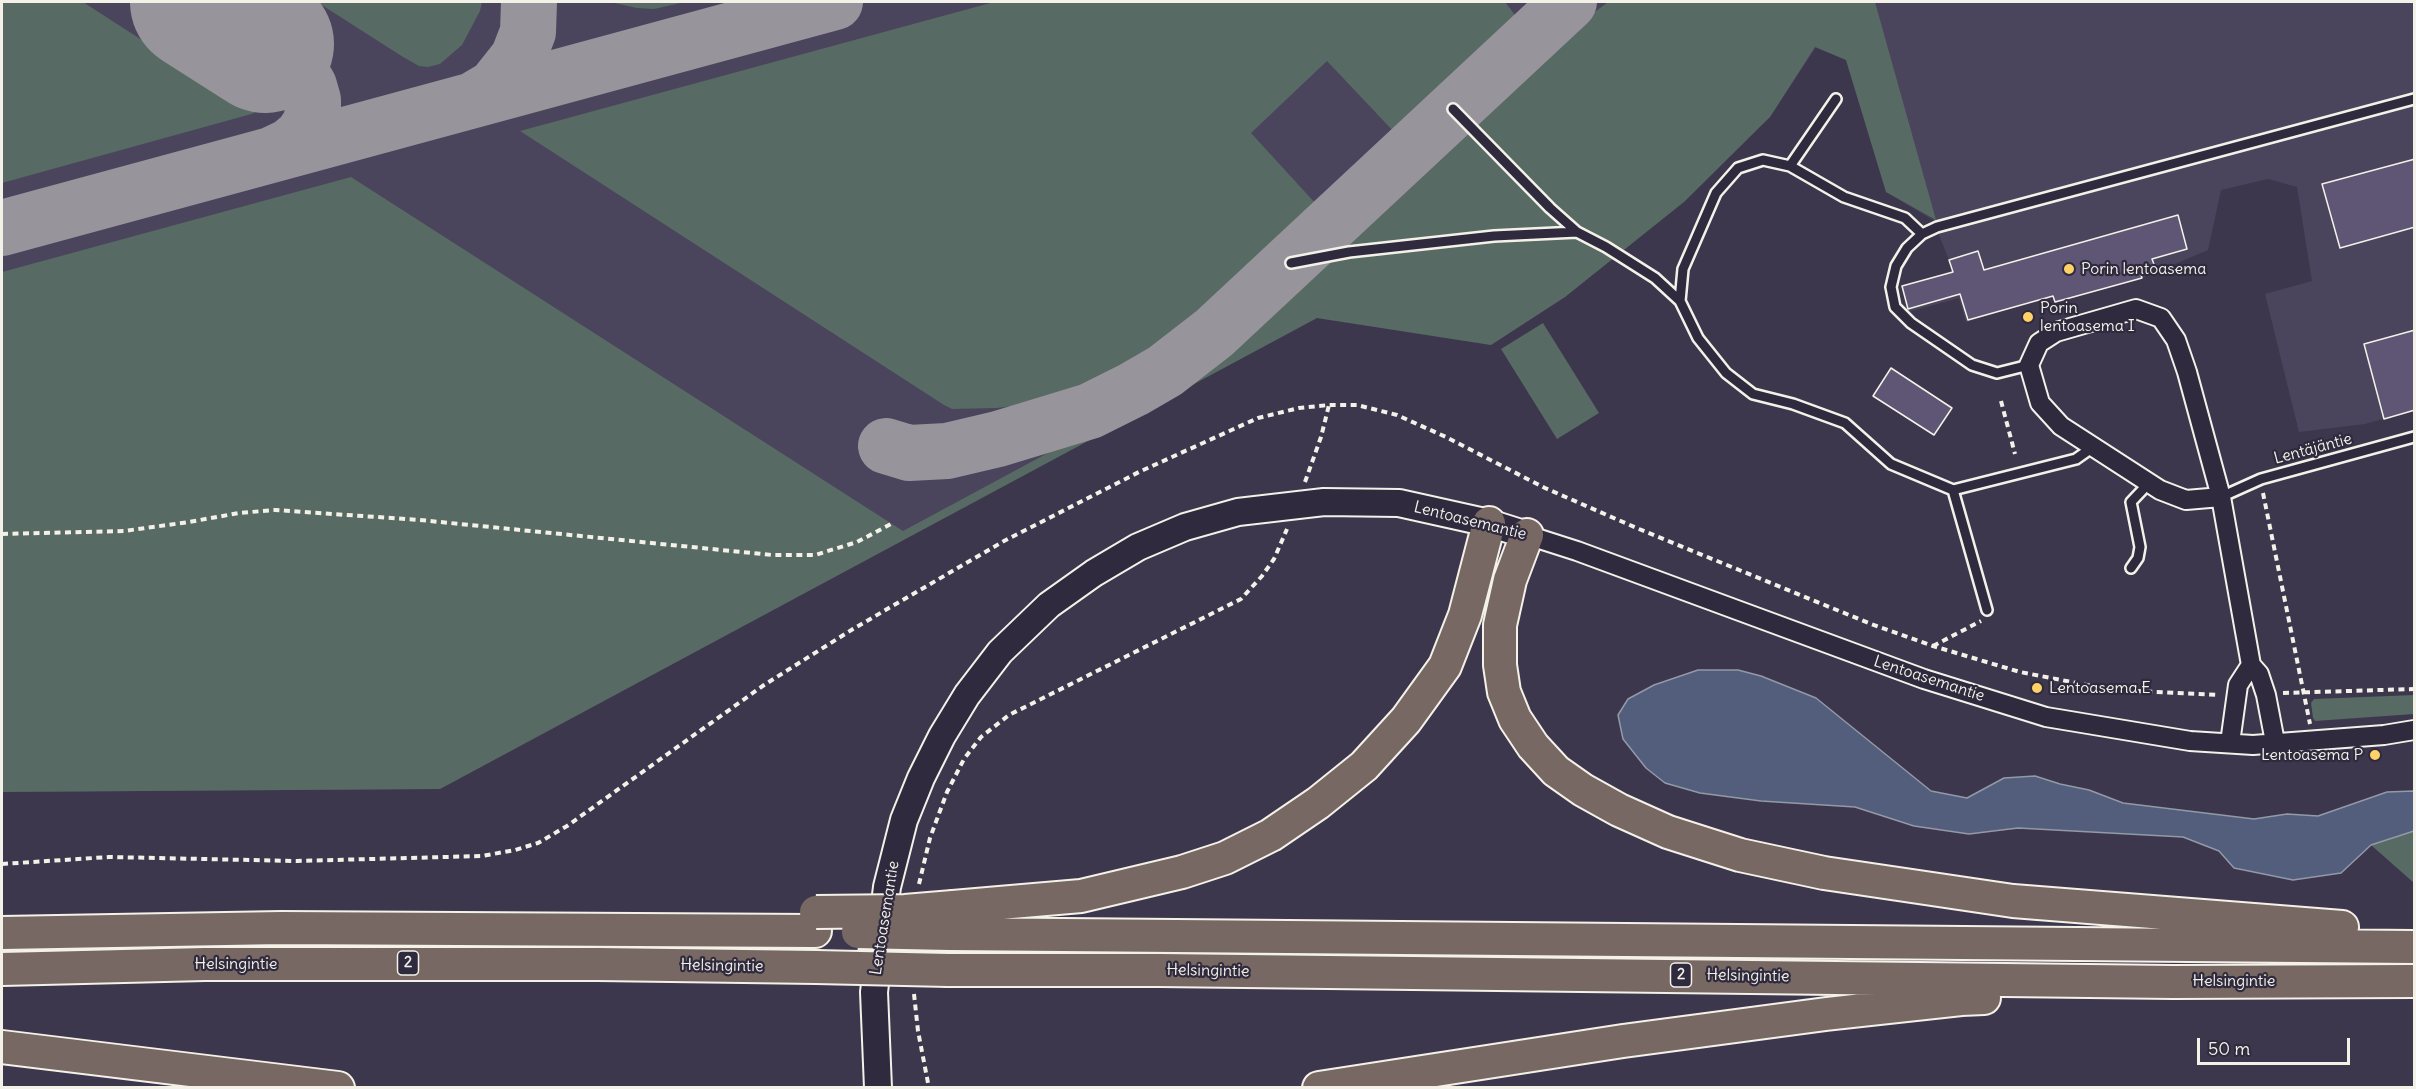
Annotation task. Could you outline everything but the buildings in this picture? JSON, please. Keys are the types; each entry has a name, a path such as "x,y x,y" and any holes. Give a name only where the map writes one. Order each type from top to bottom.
{"highway":[{"path":"952,921 1081,896 1182,872 1225,858 1271,835 1318,803 1364,766 1406,720 1445,666 1465,615 1488,522"},
{"path":"1527,535 1510,580 1500,625 1500,665 1504,693 1515,719 1533,746 1556,771 1583,790 1619,810 1668,832 1740,855 1824,873 2013,901 2415,933"},
{"name":"Helsingintie","path":"2,933 281,928 554,928 952,921 2415,947"},
{"name":"Helsingintie","path":"2,969 239,964 816,967 2173,982 2415,981"},
{"path":"1319,1088 1611,1042 1826,1014 1961,999 2064,997 2173,982"},
{"path":"2,1047 338,1088"}],"main road":[{"name":"Lentoasemantie","path":"878,1088 874,992 887,887 904,820 921,778 942,736 967,695 1000,652 1049,605 1094,573 1138,547 1185,527 1238,512 1324,502 1399,503 1488,522 1527,535"}],"street":[{"path":"2221,497 2186,500 2160,490 2061,426 2040,403 2029,365 2039,344 2056,332 2136,309 2161,318 2176,340 2221,497 2252,665 2259,674 2266,695 2275,742"},
{"name":"Lentoasemantie","path":"1527,535 1577,551 1924,679 2046,717 2190,741 2253,745 2384,735 2415,730"},
{"path":"2230,743 2238,685 2252,665"}],"lane":[{"path":"1790,166 1836,99"},
{"path":"2029,365 1997,373 1972,365 1911,323 1895,307 1891,287 1896,266 1907,248 1922,234 1948,224 2415,99"},
{"path":"1453,109 1550,208 1577,232 1606,247 1655,278 1680,301 1698,338 1726,373 1753,394 1793,404 1845,423 1891,464 1953,490 2076,459 2093,447"},
{"path":"1680,301 1683,269 1716,193 1738,168 1763,160 1790,166 1844,197 1905,218 1922,234"},
{"path":"1290,263 1349,252 1461,240 1577,232"},
{"name":"Lentäjäntie","path":"2221,497 2261,479 2415,437"},
{"path":"2131,568 2138,558 2140,547 2130,502 2149,483"},
{"path":"1953,490 1987,610"}],"path":[{"path":"2001,401 2015,454"},
{"path":"1303,487 1321,437 1329,405"},
{"path":"2,864 109,857 297,861 482,856 538,843 567,826 764,685 853,629 1004,541 1140,472 1258,418 1299,408 1329,405 1357,405 1397,415 1446,437 1545,489 1871,624 1933,646 2020,672 2113,690 2205,696 2236,695"},
{"path":"2261,479 2303,692"},
{"path":"2,534 124,531 239,513 275,510 420,520 772,555 815,555 857,542 891,524"},
{"path":"918,886 930,838 947,792 964,759 981,737 1009,715 1241,599 1253,588 1268,567 1287,528"},
{"path":"1933,646 1981,622 1987,610"},
{"path":"2266,695 2415,689"},
{"path":"914,990 918,1031 928,1088"}],"shaded area":[{"name":"Porin lentoasema","path":"2,2 2414,2 2414,410 2365,424 2299,432 2265,294 2312,281 2297,187 2268,179 2221,190 2208,250 2142,278 2055,303 2053,296 1966,322 1959,298 1908,312 1901,286 1952,271 1949,260 1933,220 1886,192 1846,60 1816,47 1770,117 1565,297 1491,345 1317,318 440,789 2,792"}],"green space":[{"path":"2,2 83,2 255,113 2,183"},
{"path":"317,2 482,2 480,11 462,45 440,64 428,67 419,66 403,57"},
{"path":"610,2 685,2 654,9"},
{"path":"994,2 1505,2 1515,15 1395,133 1327,61 1251,133 1317,205 1201,314 1158,347 1076,392 1036,403 997,408 952,409 944,405 520,131"},
{"path":"1608,2 1875,2 1936,220 1886,192 1846,60 1815,47 1770,117 1684,202 1565,297 1491,345 1317,318 440,789 2,792 2,272 351,177 903,531 1187,378 1230,347 1571,30"},
{"path":"1543,323 1599,413 1557,439 1501,349"},
{"path":"2414,695 2414,714 2315,721 2313,718 2311,703 2314,699"},
{"path":"2414,831 2414,883 2371,845"}],"water":[{"path":"1698,670 1738,670 1761,676 1816,698 1931,791 1967,798 2004,778 2035,776 2089,790 2123,803 2254,819 2287,814 2318,816 2387,792 2414,791 2414,831 2371,845 2341,873 2293,880 2234,868 2219,851 2183,837 2018,828 1969,834 1914,826 1855,807 1761,801 1700,793 1665,783 1646,768 1623,739 1618,715 1628,699 1654,685"}],"taxiway":[{"path":"473,100 495,87 518,58 528,32 529,2"},
{"path":"2,228 835,2"},
{"path":"886,446 909,453 947,451 998,439 1090,411 1165,371 1214,333 1569,2"},
{"path":"271,155 290,146 302,136 310,124 313,100 309,86 296,64"}],"runway":[{"path":"199,2 265,44"}],"place":[{"name":"Porin lentoasema","path":"2069,269"},
{"name":"Porin lentoasema I","path":"2028,317"},
{"name":"Lentoasema E","path":"2037,688"},
{"name":"Lentoasema P","path":"2375,755"}]}
